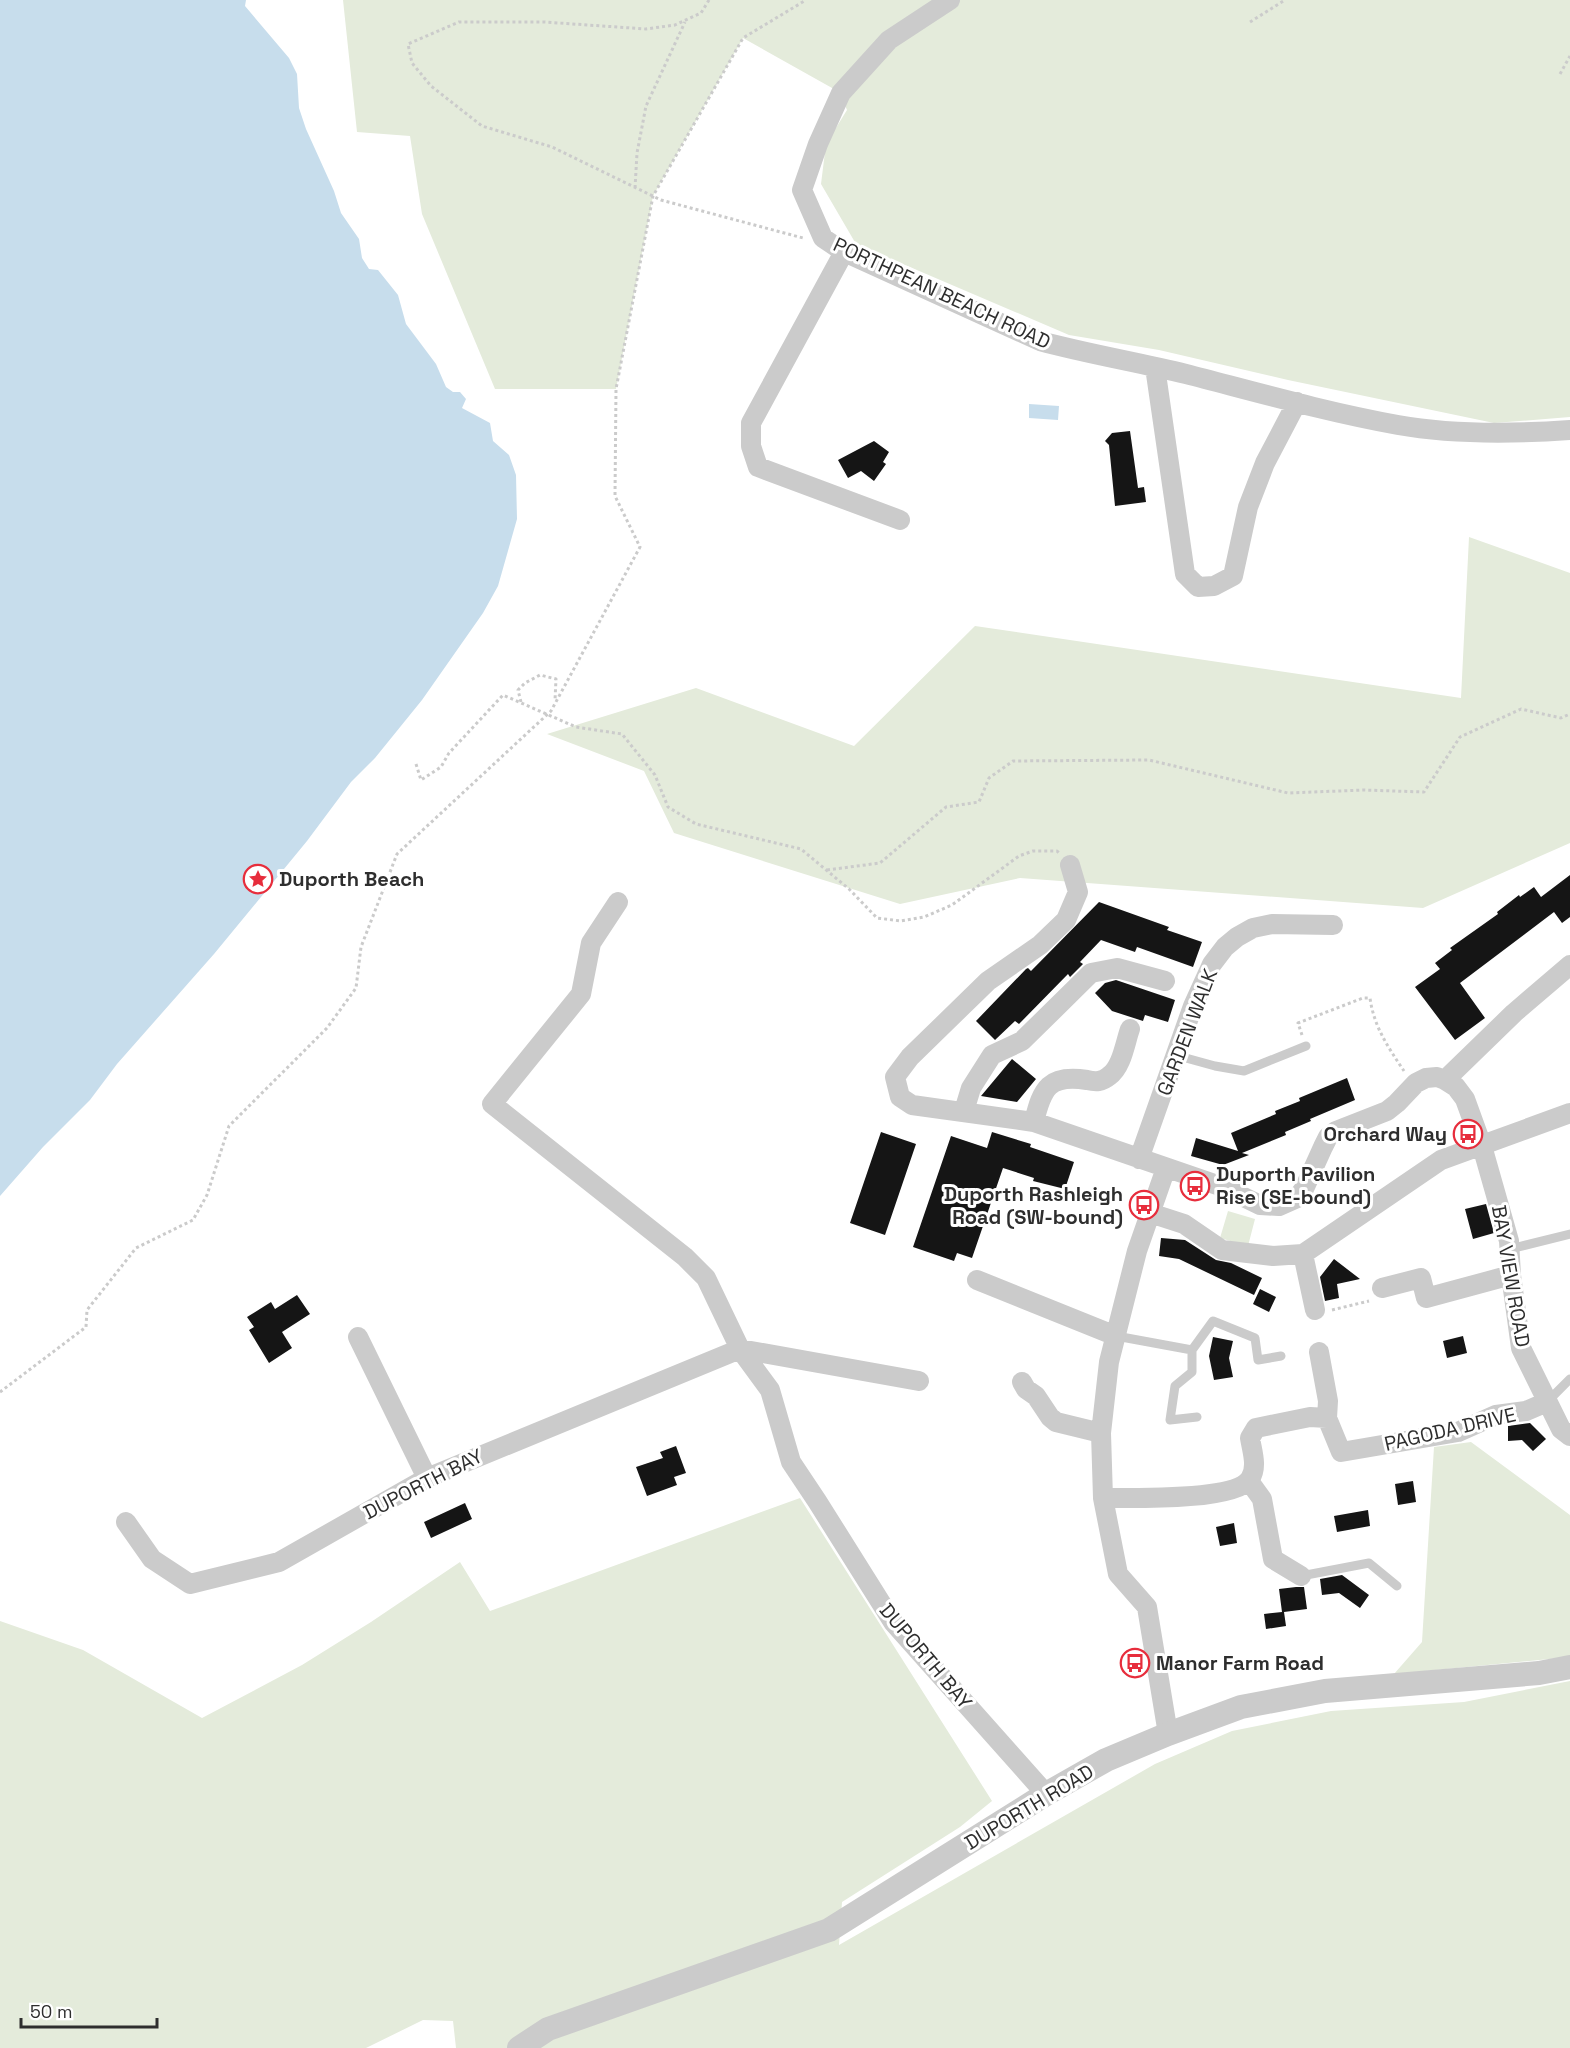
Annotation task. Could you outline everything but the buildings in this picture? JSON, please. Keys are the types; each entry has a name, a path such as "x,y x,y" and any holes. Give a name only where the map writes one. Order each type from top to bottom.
{"street":[{"name":"PORTHPEAN BEACH ROAD","path":"950,0 889,40 841,93 818,144 802,190 823,238 844,252 1040,340 1073,350 1155,367 1398,425 1492,432 1570,430"},
{"path":"844,252 751,423 751,446 758,467 900,520"},
{"path":"1155,367 1185,574 1198,586 1214,586 1233,576 1248,507 1265,463 1297,402"},
{"path":"1070,865 1078,892 1066,920 1041,945 988,981 910,1057 896,1077 900,1097 912,1106 964,1111 1034,1122 1223,1187 1260,1205 1279,1206 1297,1198 1304,1189 1328,1137 1336,1131 1387,1111 1413,1085 1426,1078 1437,1077 1445,1080 1514,1013 1570,965"},
{"name":"DUPORTH BAY","path":"618,902 591,944 581,994 492,1104 685,1257 706,1278 740,1349 770,1390 790,1462 894,1622 1046,1794"},
{"name":"GARDEN WALK","path":"1139,1160 1193,1006 1212,964 1225,947 1253,928 1272,924 1333,925"},
{"path":"964,1111 970,1088 993,1054 1022,1041 1091,973 1117,968 1165,981"},
{"path":"1034,1122 1039,1100 1049,1085 1070,1077 1099,1082 1110,1076 1117,1068 1130,1029"},
{"name":"BAY VIEW ROAD","path":"1445,1080 1455,1087 1465,1099 1482,1146 1509,1241 1511,1275 1521,1348 1561,1429 1570,1436"},
{"path":"1150,1213 1184,1224 1222,1250 1273,1256 1304,1254 1441,1160 1570,1113"},
{"path":"1166,1168 1137,1251 1109,1362 1101,1432 1103,1498 1119,1574 1147,1607 1168,1734"},
{"path":"1304,1254 1315,1310"},
{"path":"1382,1288 1421,1278 1426,1298 1511,1275"},
{"path":"977,1280 1116,1336"},
{"path":"358,1336 427,1478"},
{"path":"740,1349 919,1382"},
{"name":"DUPORTH BAY","path":"126,1522 152,1559 190,1584 279,1562 427,1478 740,1349"},
{"path":"1103,1498 1178,1498 1232,1489 1249,1481 1255,1468 1250,1438 1256,1428 1310,1417 1327,1418 1328,1401 1319,1352"},
{"path":"1022,1382 1056,1422 1101,1432"},
{"name":"PAGODA DRIVE","path":"1327,1418 1341,1452 1458,1432 1496,1415 1526,1411 1547,1402"},
{"path":"1249,1481 1262,1499 1273,1559 1301,1576"},
{"name":"DUPORTH ROAD","path":"519,2048 548,2029 829,1930 1046,1794 1106,1760 1241,1707 1325,1691 1539,1673 1570,1667"}],"lane":[{"path":"1175,1054 1215,1066 1244,1071 1306,1046"},
{"path":"1510,1249 1570,1234"},
{"path":"1197,1417 1170,1420 1175,1386 1192,1372 1192,1350 1213,1321 1255,1338 1258,1360 1281,1356"},
{"path":"1116,1336 1192,1350"},
{"path":"1547,1402 1570,1379"},
{"path":"1301,1576 1369,1563 1397,1586"}],"path":[{"path":"709,0 701,13 675,25 646,29 544,22 459,22 408,44 412,63 431,86 482,126 552,147 653,196 807,239 823,238"},
{"path":"0,1392 86,1327 87,1310 136,1248 193,1220 207,1195 229,1126 327,1029 356,988 361,947 397,854 551,711 640,547 615,496 616,389 653,196 743,38 806,0"},
{"path":"1250,22 1285,0"},
{"path":"635,188 637,153 646,106 686,20"},
{"path":"1560,74 1570,56"},
{"path":"521,703 518,690 525,682 540,675 556,679 555,702"},
{"path":"416,764 421,780 441,767 449,753 503,695 576,727 622,734 655,775 668,807 696,824 801,849 828,870 878,918 901,921 924,917 952,905 1019,856 1032,851 1057,851 1070,865"},
{"path":"828,870 880,863 946,807 979,802 989,778 1013,760 1149,760 1288,793 1364,790 1424,792 1460,736 1521,710 1561,718 1570,714"},
{"path":"1306,1046 1298,1023 1363,998 1370,998 1372,1015 1380,1033 1413,1085"},
{"path":"1315,1310 1316,1314 1384,1297 1382,1288"}],"green space":[{"path":"343,0 950,0 841,93 743,38 653,196 616,389 495,389 422,214 410,136 357,132"},
{"path":"959,0 1570,0 1570,417 1494,423 1288,380 1159,350 1069,335 856,244 821,184 826,144 847,110 844,103 870,69 917,28"},
{"path":"1469,537 1570,573 1570,843 1423,908 1020,878 900,904 674,833 644,771 547,734 696,688 854,746 975,626 1461,698"},
{"path":"1228,1211 1255,1219 1248,1246 1220,1238"},
{"path":"1471,1442 1570,1515 1570,1657 1394,1674 1422,1642 1434,1447"},
{"path":"800,1498 992,1801 960,1827 842,1902 839,1945 1155,1764 1232,1731 1331,1711 1464,1702 1570,1681 1570,2048 456,2048 453,2021 423,2020 366,2048 0,2048 0,1621 83,1650 202,1718 302,1665 460,1562 490,1611"}],"water":[{"path":"0,0 246,0 245,6 289,58 297,74 299,108 306,129 334,191 341,213 359,239 362,258 369,269 378,270 398,295 406,324 436,364 446,387 453,392 460,392 466,399 462,408 490,423 493,441 509,455 516,475 517,519 498,586 483,613 422,700 375,758 351,782 307,841 214,954 117,1064 90,1100 43,1147 0,1196"},
{"path":"1029,404 1059,406 1058,420 1029,418"}],"place":[{"name":"Duporth Beach","path":"258,879"},
{"name":"Orchard Way","path":"1468,1134"},
{"name":"Duporth Pavilion Rise (SE-bound)","path":"1195,1186"},
{"name":"Duporth Rashleigh Road (SW-bound)","path":"1144,1205"},
{"name":"Manor Farm Road","path":"1135,1663"}]}
